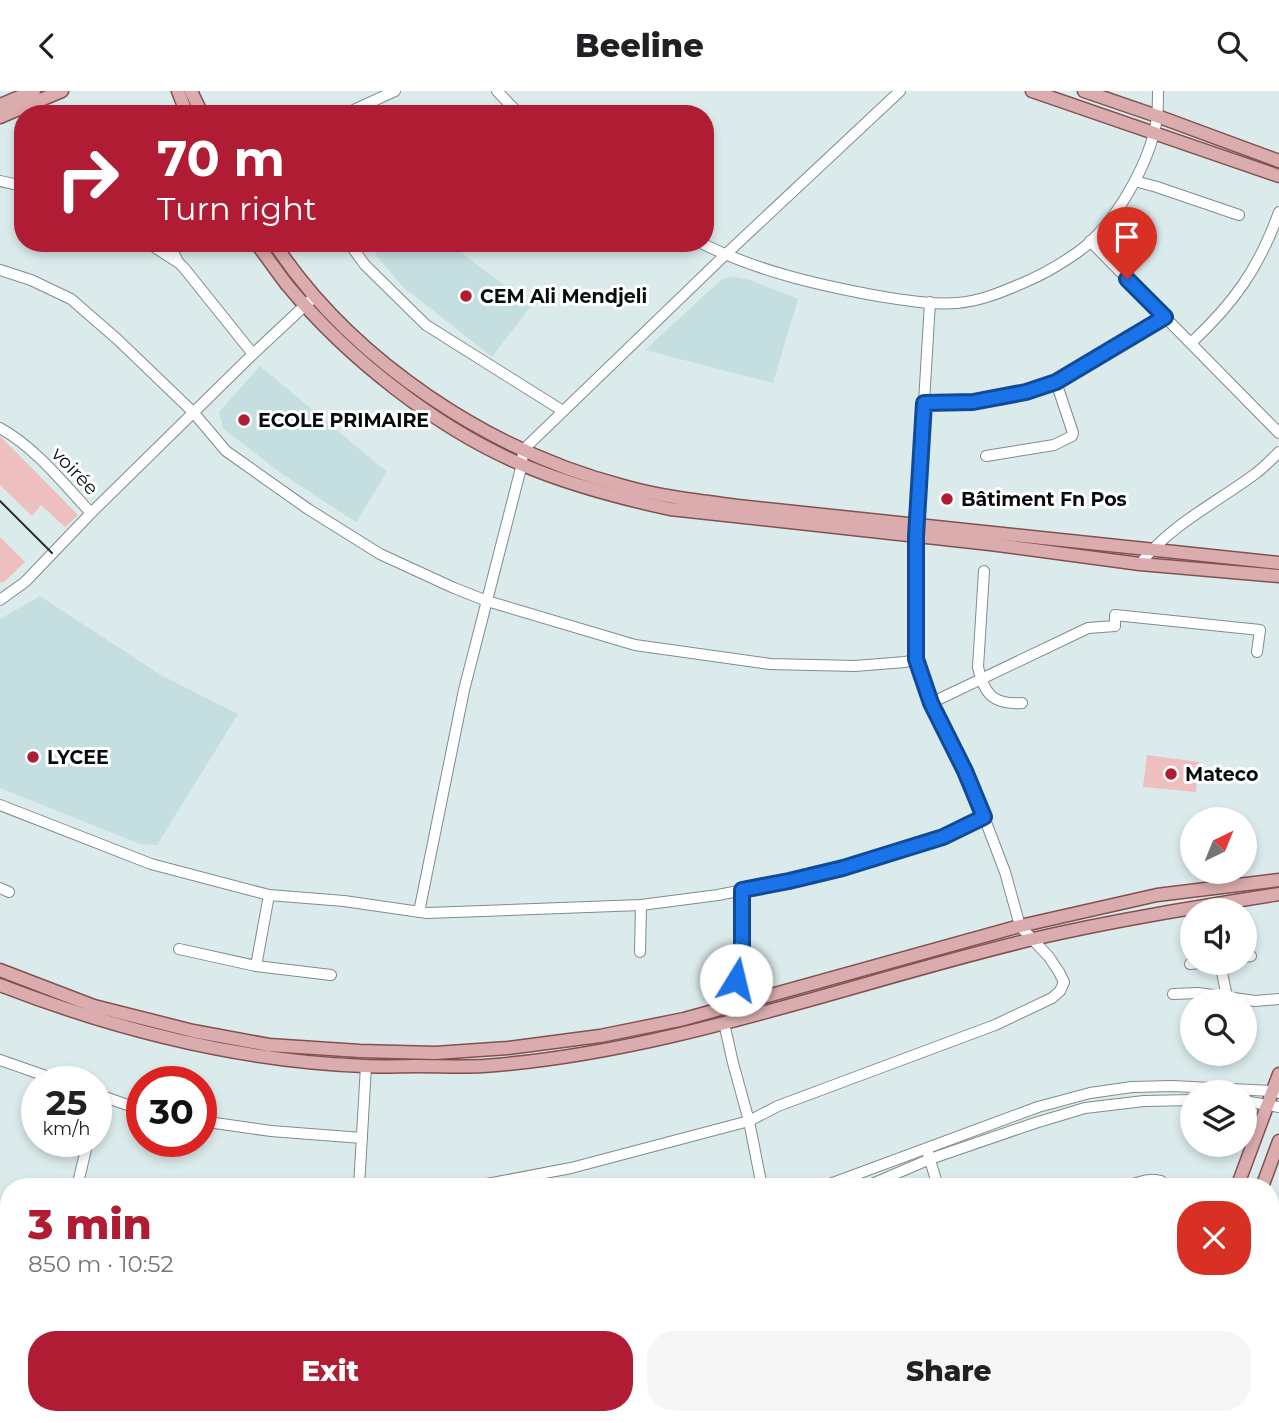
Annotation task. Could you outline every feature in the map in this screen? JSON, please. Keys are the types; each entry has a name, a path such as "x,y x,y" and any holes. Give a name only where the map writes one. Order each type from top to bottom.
{"main road":[{"path":"0,105 34,91"},
{"path":"0,117 14,100 62,91"},
{"path":"1032,91 1279,176"},
{"path":"1084,91 1279,161"},
{"path":"263,252 289,286 343,325 384,363 439,404 482,431 578,473 673,497 916,530 990,544 1140,564 1279,576"},
{"path":"280,252 310,300 370,369 422,408 474,440 522,464 623,499 670,509 1279,563"},
{"path":"0,970 94,1006 193,1031 270,1045 435,1053 508,1048 600,1037 684,1019 1020,926 1157,895 1279,880"},
{"path":"0,985 129,1029 211,1048 312,1063 480,1066 538,1061 619,1046 724,1023 1034,939 1190,908 1279,894"},
{"path":"616,1033 619,1046"},
{"path":"1241,1178 1273,1105 1279,1074"},
{"path":"1265,1178 1279,1141"}],"street":[{"path":"365,105 395,91"},
{"path":"497,91 510,105"},
{"path":"419,912 464,690 522,464 523,450 900,91"},
{"path":"714,250 789,277 842,290 914,302 957,303 995,296 1040,276 1080,251 1106,225 1135,181 1148,153 1157,116 1158,91"},
{"path":"1135,181 1239,215"},
{"path":"1191,343 1224,311 1251,275 1278,219"},
{"path":"1090,241 1279,433"},
{"path":"162,252 179,263"},
{"path":"174,252 179,263 253,354"},
{"path":"356,252 365,265 426,325 563,411"},
{"path":"0,270 31,280 71,299 193,412 226,451 308,509 380,554 487,601 635,645 770,664 855,666 916,659"},
{"path":"91,513 310,300"},
{"path":"518,1178 571,1168 749,1121 778,1106 995,1025 1052,998 1060,991 1064,982 1059,972 1034,939 1020,926 1005,872 984,817 965,771 931,703 916,659 916,530 930,302"},
{"path":"924,403 973,402 1026,392 1056,382 1165,317"},
{"path":"986,456 1054,445 1072,436 1056,382"},
{"name":"voirée","path":"0,428 30,450 91,513 25,582 0,600"},
{"path":"1140,564 1151,550 1174,530 1257,473 1279,452"},
{"path":"984,571 978,667 981,679 992,698 1008,704 1022,703"},
{"path":"931,703 1088,628 1115,626 1115,615 1259,630 1257,652"},
{"path":"0,806 151,864 269,895 344,901 427,913 641,905 742,890 843,868 943,837 984,817"},
{"path":"742,890 742,948 736,980 742,1003"},
{"path":"256,966 269,895"},
{"path":"640,952 641,905"},
{"path":"180,949 256,966 331,975"},
{"path":"1173,994 1180,994"},
{"path":"1257,1001 1279,999"},
{"path":"724,1023 760,1178"},
{"path":"0,1060 21,1067"},
{"path":"360,1178 366,1066"},
{"path":"846,1178 1038,1107 1090,1093 1132,1087 1172,1086 1276,1092"},
{"path":"886,1178 930,1159 1084,1108 1144,1101 1180,1100"},
{"path":"217,1124 271,1132 362,1138"},
{"path":"927,1147 935,1178"},
{"path":"78,1178 84,1157"}],"shaded area":[{"name":"CEM Ali Mendjeli","path":"461,252 531,306 492,357 402,286 375,254"},
{"path":"732,276 750,280 798,299 773,383 645,350 721,280"},
{"path":"260,366 387,472 356,522 279,472 223,428 219,412"},
{"path":"0,436 78,515 65,527 41,505 32,516 0,485"},
{"path":"0,537 25,562 0,583"},
{"path":"40,596 159,674 238,714 157,845 140,844 0,788 0,619"},
{"name":"Mateco","path":"1147,755 1199,762 1196,792 1143,787"}],"tram line":[{"path":"0,501 52,553"}],"place":[{"name":"CEM Ali Mendjeli","path":"466,296"},
{"name":"ECOLE PRIMAIRE","path":"244,420"},
{"name":"Bâtiment Fn Pos","path":"947,499"},
{"name":"LYCEE","path":"33,757"},
{"name":"Mateco","path":"1171,774"}],"route":[{"path":"736,980 742,948 742,890 843,868 943,837 984,817 965,771 931,703 916,659 916,536 924,403 973,402 1026,392 1056,382 1165,317 1127,279"}]}
